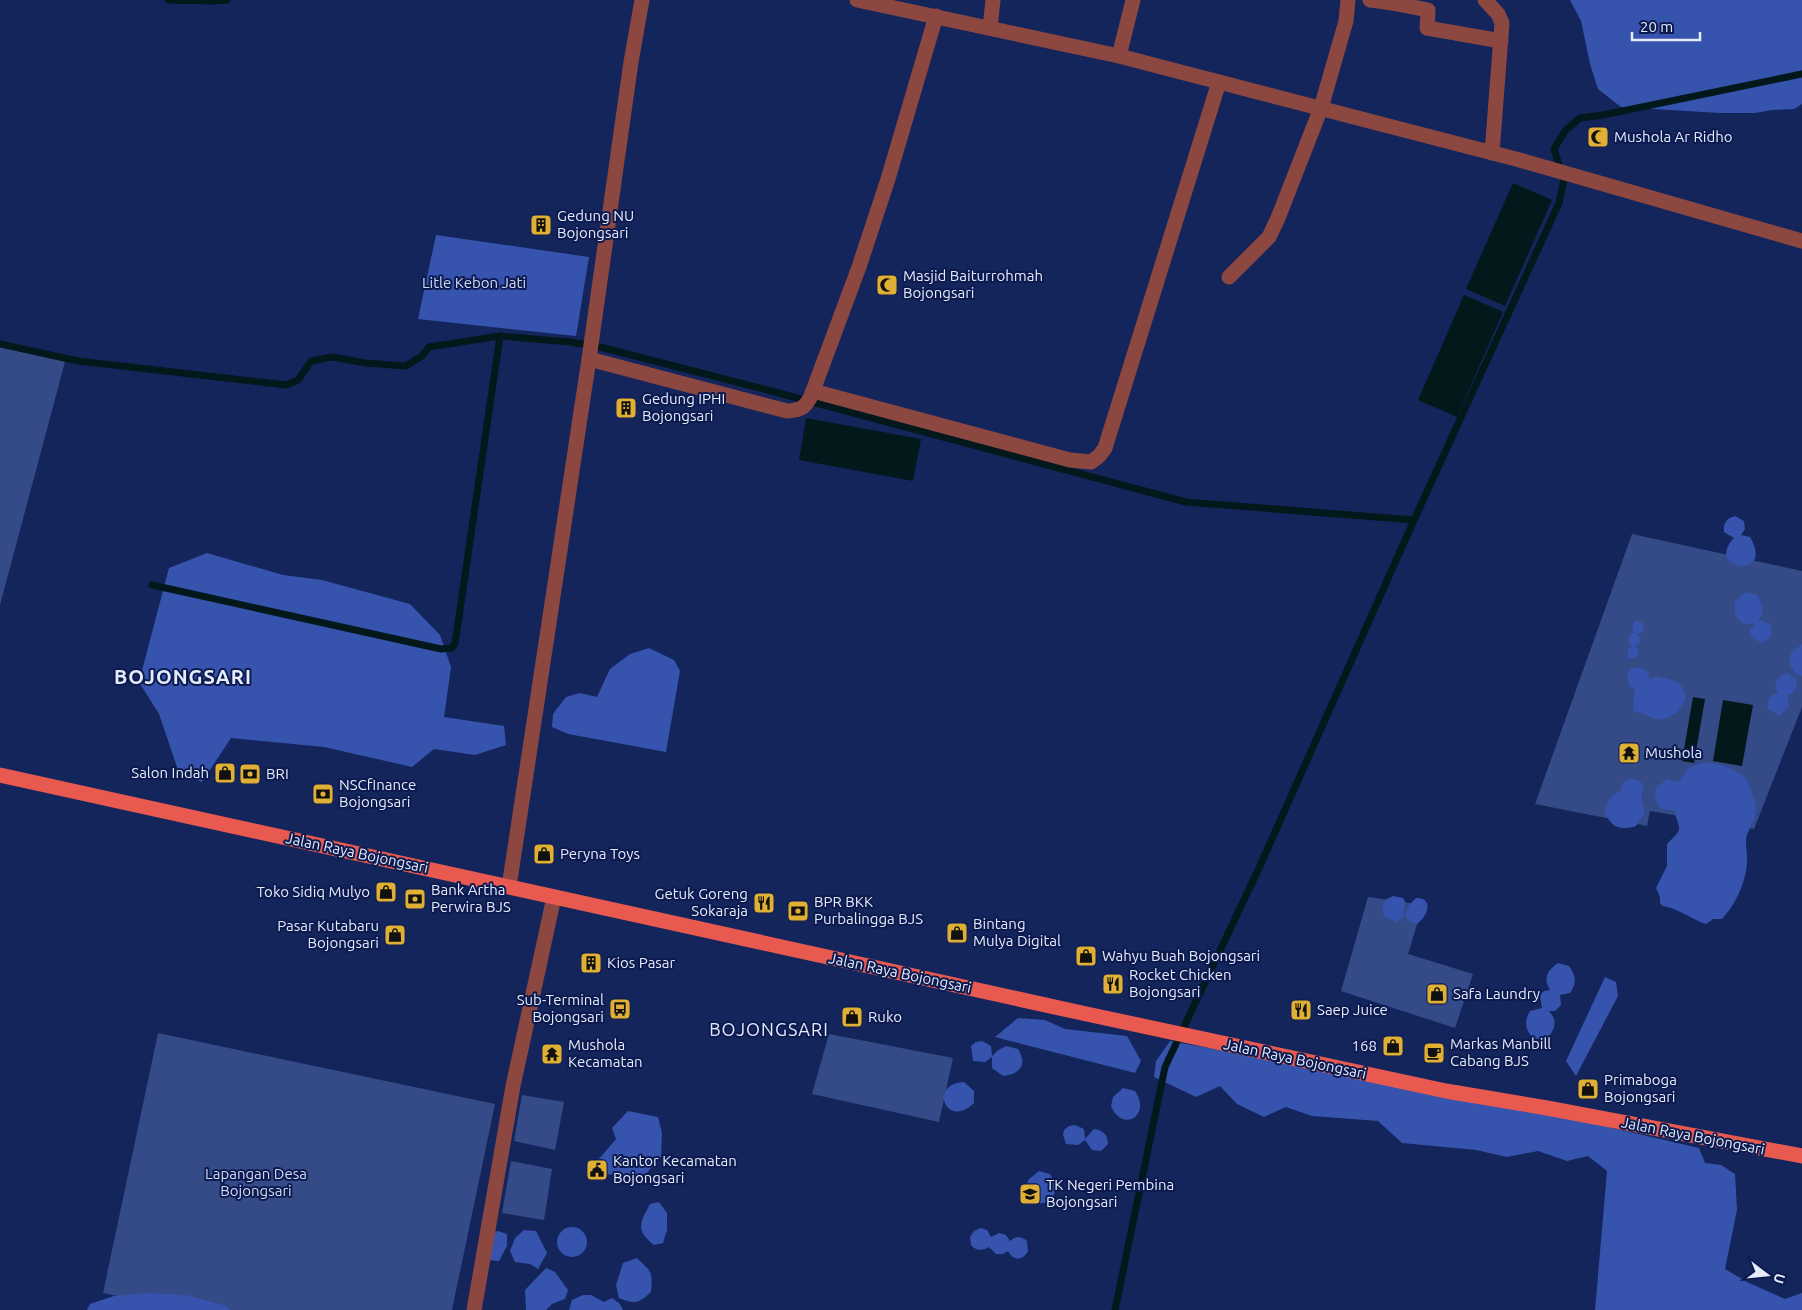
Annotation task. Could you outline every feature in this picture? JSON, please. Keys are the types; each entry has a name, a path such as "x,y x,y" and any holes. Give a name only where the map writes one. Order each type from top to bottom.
{"main road":[{"name":"Jalan Raya Bojongsari","path":"0,775 1446,1091 1802,1156"}],"street":[{"path":"510,887 591,350 631,62 642,0"},
{"path":"857,0 1119,56 1492,153 1802,241"},
{"path":"990,28 993,0"},
{"path":"1119,56 1133,0"},
{"path":"1229,277 1269,237 1282,210 1321,108 1346,21 1348,0"},
{"path":"1370,0 1386,1 1428,10 1427,28 1501,41"},
{"path":"1485,0 1498,14 1502,22 1492,153"},
{"path":"591,350 788,411 800,410 810,398 850,293 888,179 936,16"},
{"path":"810,398 1070,460 1091,462 1099,456 1105,448 1218,82"},
{"path":"474,1310 513,1086 554,897"}],"green space":[{"path":"1570,0 1802,0 1802,104 1794,109 1755,113 1719,113 1621,107 1598,89 1590,64 1581,21"},
{"name":"Litle Kebon Jati","path":"436,235 589,257 576,336 418,319"},
{"path":"0,344 66,358 0,605"},
{"path":"1735,516 1744,521 1745,529 1741,535 1750,537 1756,551 1754,560 1748,565 1740,566 1732,563 1727,558 1727,549 1734,538 1724,532 1724,526 1730,518"},
{"path":"1632,534 1802,571 1802,707 1754,829 1650,811 1647,826 1535,804"},
{"path":"207,553 283,575 322,580 410,604 440,635 451,667 444,717 504,726 506,745 475,755 434,749 412,767 324,747 231,738 202,782 179,773 159,714 139,682 169,568"},
{"path":"1746,592 1757,595 1761,602 1762,611 1758,621 1762,620 1771,625 1772,634 1763,643 1751,636 1750,630 1755,623 1744,624 1736,616 1735,601"},
{"path":"1635,621 1643,623 1644,628 1642,633 1637,634 1640,638 1640,643 1634,646 1638,649 1638,656 1630,659 1627,650 1632,646 1629,644 1629,637 1632,633 1635,633 1632,627"},
{"path":"1802,644 1802,676 1796,674 1789,663 1791,653"},
{"path":"649,648 674,660 680,671 666,752 568,734 552,727 553,714 566,697 580,693 597,697 610,669 630,654"},
{"path":"1639,667 1648,672 1649,680 1657,676 1677,682 1684,690 1685,696 1681,708 1663,719 1653,719 1646,714 1634,711 1635,688 1630,687 1627,677 1628,672 1632,668"},
{"path":"1787,673 1796,679 1797,687 1787,696 1789,706 1780,716 1768,709 1768,703 1771,697 1778,693 1775,687 1776,681"},
{"path":"1702,763 1726,766 1747,779 1756,807 1754,819 1746,840 1746,868 1740,891 1722,919 1713,919 1706,924 1663,906 1660,903 1660,897 1656,888 1667,866 1667,844 1678,832 1679,826 1674,810 1664,809 1656,802 1656,788 1667,779 1679,782 1688,768"},
{"path":"1631,779 1641,782 1644,787 1641,797 1645,812 1636,826 1620,828 1610,821 1604,811 1609,799 1621,790 1621,786 1626,781"},
{"path":"1393,896 1403,898 1405,901 1403,917 1397,922 1385,917 1382,907 1385,900"},
{"path":"1368,897 1423,905 1408,954 1473,974 1455,1028 1341,991"},
{"path":"1416,898 1426,901 1427,904 1424,917 1417,924 1408,921 1405,914 1410,904"},
{"path":"1558,963 1569,966 1574,976 1574,986 1570,993 1560,995 1561,1005 1555,1011 1549,1011 1555,1023 1551,1034 1545,1040 1533,1038 1528,1032 1527,1019 1530,1011 1542,1008 1540,995 1544,991 1550,990 1547,975"},
{"path":"1605,977 1616,982 1618,996 1576,1076 1566,1061"},
{"path":"1018,1018 1045,1020 1065,1029 1127,1036 1141,1061 1135,1073 995,1037"},
{"name":"Lapangan Desa Bojongsari","path":"158,1033 495,1104 452,1310 184,1310 103,1293"},
{"path":"829,1034 953,1058 939,1122 812,1094"},
{"path":"982,1041 991,1046 992,1056 1006,1046 1018,1049 1022,1060 1021,1068 1014,1073 1003,1076 992,1068 992,1057 985,1062 973,1061 971,1046 976,1042"},
{"path":"1170,1041 1479,1097 1699,1148 1705,1163 1721,1165 1735,1174 1737,1210 1725,1269 1749,1283 1785,1299 1802,1293 1802,1310 1595,1310 1607,1171 1588,1156 1567,1161 1538,1151 1507,1157 1476,1150 1402,1143 1378,1121 1312,1116 1286,1107 1264,1117 1237,1104 1220,1086 1196,1097 1154,1077 1156,1061"},
{"path":"964,1082 974,1091 974,1103 964,1110 956,1111 949,1109 944,1097 946,1090 953,1085"},
{"path":"1123,1088 1135,1091 1139,1100 1140,1108 1138,1114 1128,1120 1122,1119 1111,1106 1113,1097"},
{"path":"522,1095 564,1102 555,1150 514,1141"},
{"path":"628,1111 658,1117 662,1133 661,1157 644,1176 600,1174 599,1159 616,1139 612,1128"},
{"path":"1075,1125 1084,1129 1085,1139 1094,1129 1100,1130 1106,1136 1108,1144 1101,1151 1092,1150 1085,1140 1078,1145 1066,1144 1063,1135 1064,1130 1069,1126"},
{"path":"511,1161 552,1169 544,1220 502,1213"},
{"path":"1039,1171 1050,1174 1055,1185 1054,1194 1050,1200 1044,1203 1038,1203 1032,1199 1028,1191 1028,1180"},
{"path":"659,1202 667,1213 667,1230 663,1243 654,1245 644,1235 641,1226 650,1204"},
{"path":"572,1227 583,1231 587,1242 583,1253 572,1257 561,1253 557,1242 561,1231"},
{"path":"981,1228 987,1230 991,1237 999,1233 1006,1235 1010,1241 1016,1237 1023,1238 1027,1241 1028,1251 1023,1257 1015,1258 1008,1251 1003,1254 996,1254 989,1247 982,1250 977,1249 971,1245 970,1237 974,1231"},
{"path":"524,1230 536,1231 547,1253 538,1269 530,1264 515,1262 510,1251 515,1238"},
{"path":"498,1231 507,1234 507,1246 499,1261 487,1260 488,1233"},
{"path":"637,1258 650,1272 652,1279 651,1292 640,1301 629,1302 619,1298 616,1285 623,1263"},
{"path":"546,1268 555,1272 568,1290 565,1299 552,1304 546,1310 526,1310 525,1290"},
{"path":"148,1293 186,1295 226,1306 230,1310 87,1310 90,1304 114,1296"},
{"path":"583,1295 591,1295 604,1302 612,1298 620,1304 623,1310 569,1310 572,1300"}],"shaded area":[{"path":"1513,183 1552,200 1505,306 1466,289"},
{"path":"1464,295 1503,312 1457,417 1418,400"},
{"path":"806,418 921,439 913,481 799,460"},
{"path":"1693,697 1705,699 1694,763 1682,761"},
{"path":"1723,700 1753,705 1742,766 1713,761"}],"waterway":[{"path":"168,0 227,0"},
{"path":"1115,1310 1165,1067 1259,868 1414,520 1559,203 1564,180 1554,149 1565,131 1580,118 1603,115 1802,74"},
{"path":"0,344 78,361 286,385 298,380 311,361 332,357 365,363 406,366 422,356 429,347 500,336 570,342 600,347 771,391 1186,502 1414,520"},
{"path":"152,585 441,649 452,648 456,637 500,336"}],"place":[{"name":"Mushola Ar Ridho","path":"1598,137"},
{"name":"Gedung NU Bojongsari","path":"541,225"},
{"name":"Masjid Baiturrohmah Bojongsari","path":"887,285"},
{"name":"Gedung IPHI Bojongsari","path":"626,408"},
{"name":"Mushola","path":"1629,753"},
{"name":"Salon Indah","path":"225,773"},
{"name":"BRI","path":"250,774"},
{"name":"NSCfinance Bojongsari","path":"323,794"},
{"name":"Peryna Toys","path":"544,854"},
{"name":"Toko Sidiq Mulyo","path":"386,892"},
{"name":"Bank Artha Perwira BJS","path":"415,899"},
{"name":"Getuk Goreng Sokaraja","path":"764,903"},
{"name":"BPR BKK Purbalingga BJS","path":"798,911"},
{"name":"Bintang Mulya Digital","path":"957,933"},
{"name":"Pasar Kutabaru Bojongsari","path":"395,935"},
{"name":"Wahyu Buah Bojongsari","path":"1086,956"},
{"name":"Kios Pasar","path":"591,963"},
{"name":"Rocket Chicken Bojongsari","path":"1113,984"},
{"name":"Safa Laundry","path":"1437,994"},
{"name":"Sub-Terminal Bojongsari","path":"620,1009"},
{"name":"Saep Juice","path":"1301,1010"},
{"name":"Ruko","path":"852,1017"},
{"name":"168","path":"1393,1046"},
{"name":"Markas Manbill Cabang BJS","path":"1434,1053"},
{"name":"Mushola Kecamatan","path":"552,1054"},
{"name":"Primaboga Bojongsari","path":"1588,1089"},
{"name":"Kantor Kecamatan Bojongsari","path":"597,1170"},
{"name":"TK Negeri Pembina Bojongsari","path":"1030,1194"}],"district":[{"name":"BOJONGSARI","path":"183,677"},
{"name":"BOJONGSARI","path":"769,1030"}]}
